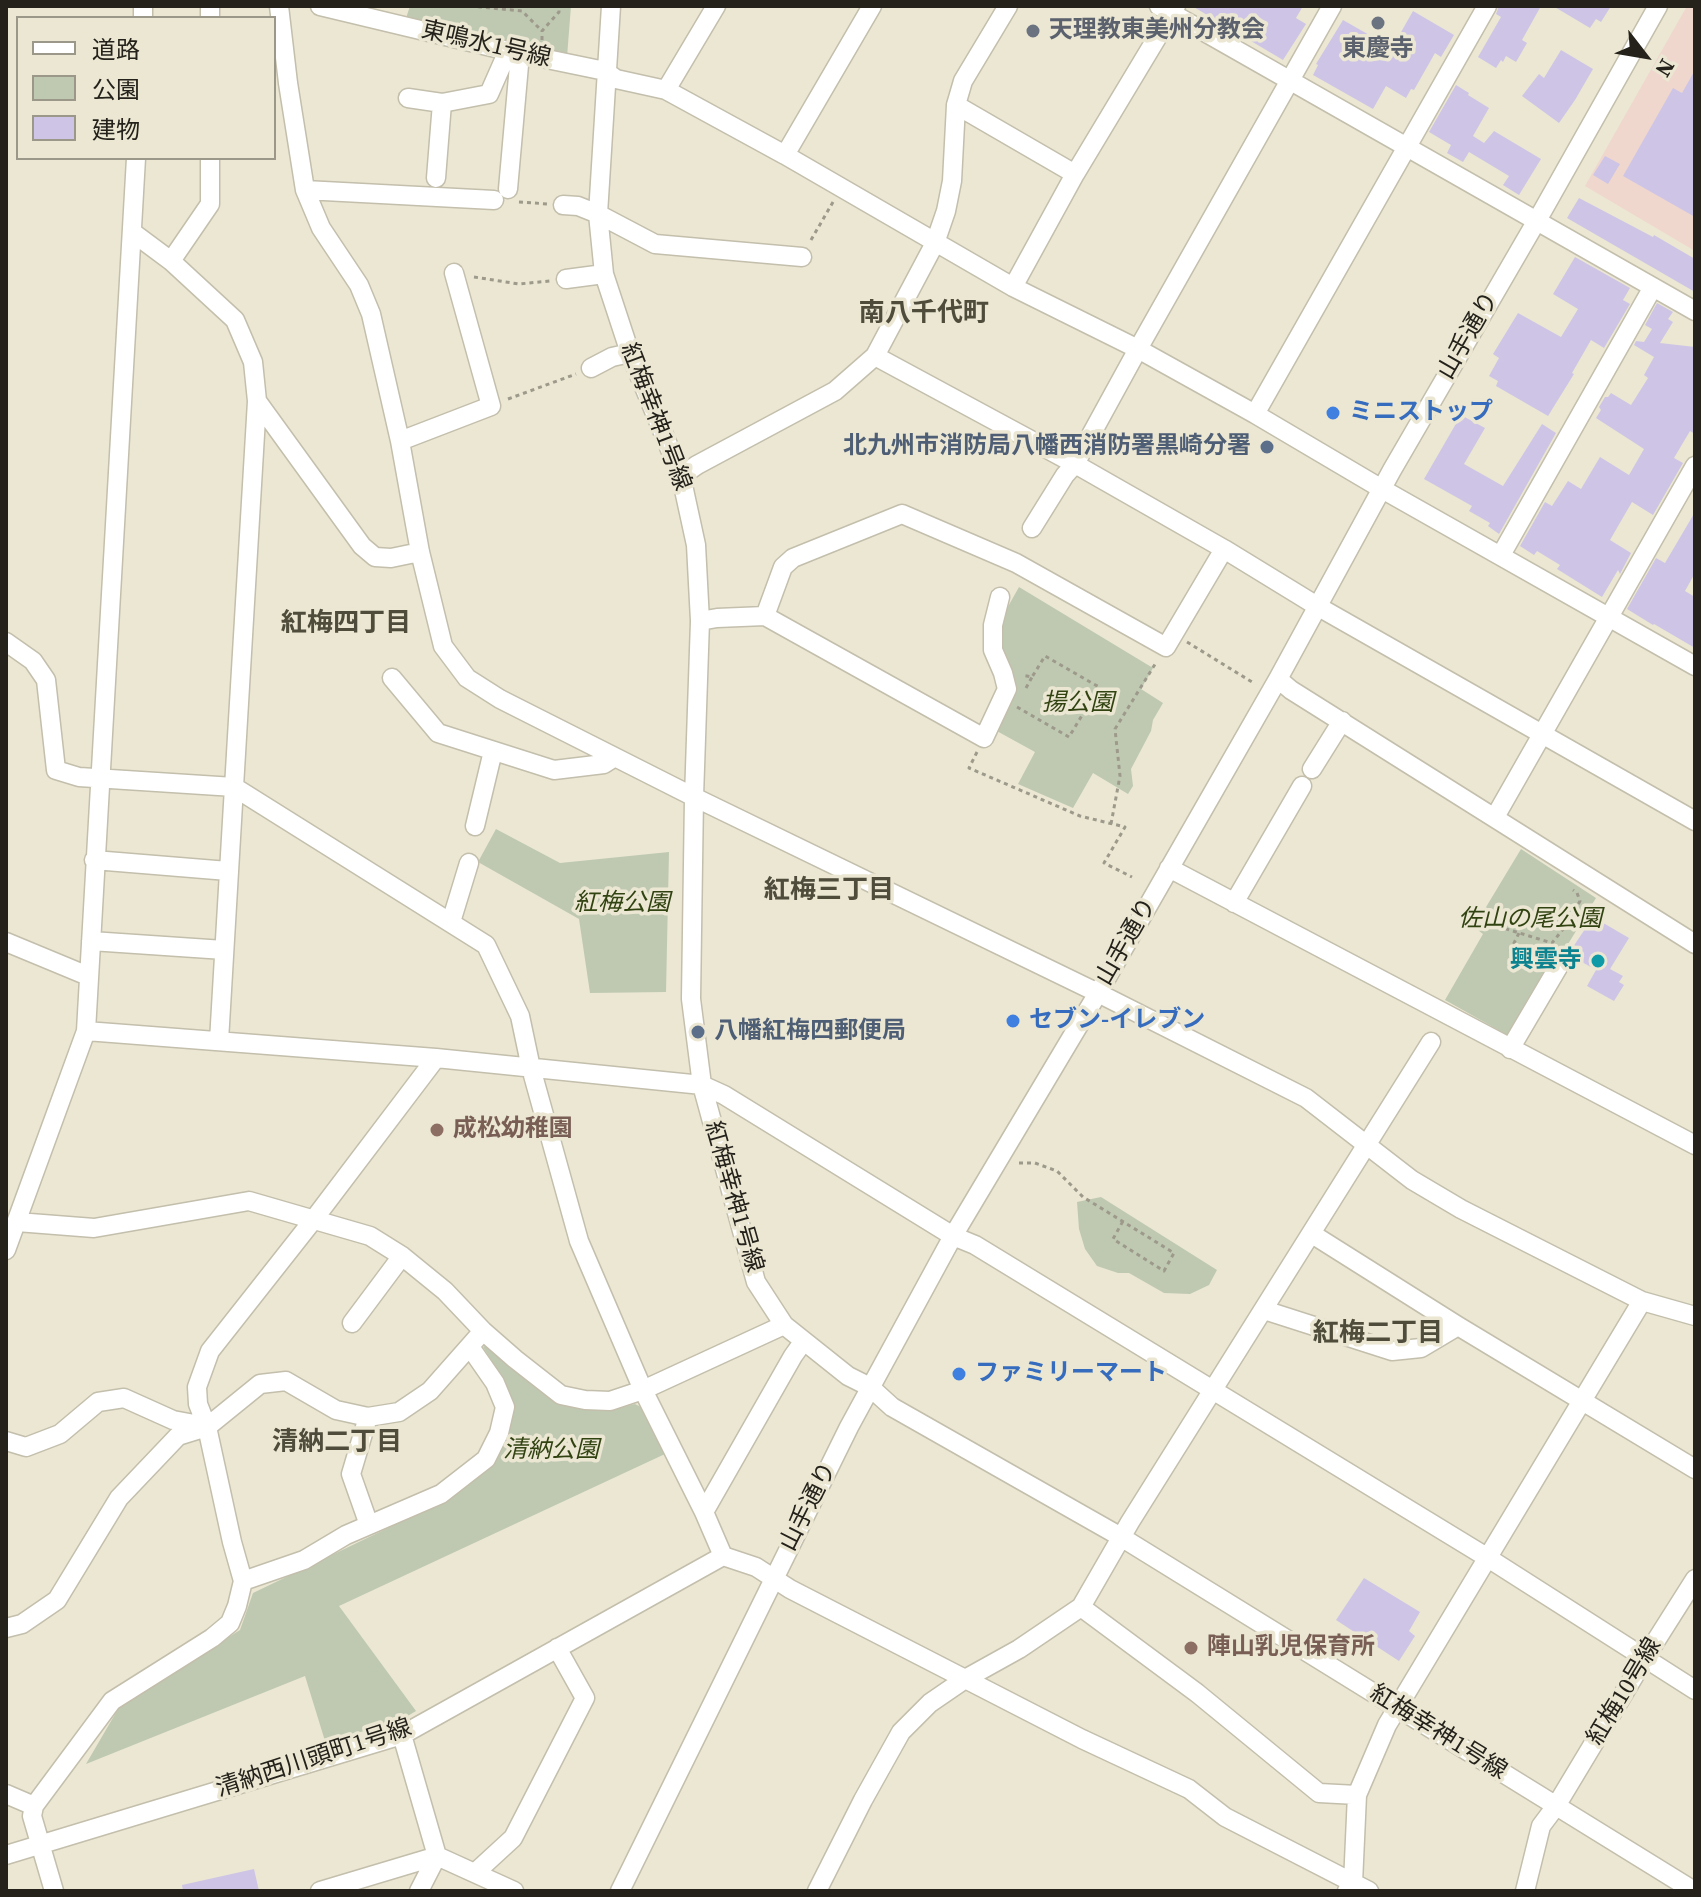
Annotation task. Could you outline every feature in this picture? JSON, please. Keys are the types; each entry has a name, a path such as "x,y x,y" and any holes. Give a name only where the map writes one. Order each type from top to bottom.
{"street":[{"path":"279,6 305,190 321,228 359,285 371,314 400,441 420,552 443,646 467,678 500,699 694,797 1098,993 1306,1098 1412,1180 1461,1209 1642,1301 1695,1316"},
{"name":"東鳴水1号線","path":"320,6 393,14 514,52 605,71 616,79 666,90 785,155 837,196 935,243 1013,287 1138,349 1695,666"},
{"name":"紅梅幸神1号線","path":"611,6 598,214 604,274 630,353 681,476 696,545 700,621 691,999 702,1085 756,1282 784,1325 848,1376 870,1387 892,1407 1121,1537 1694,1891"},
{"path":"666,90 716,6"},
{"path":"785,155 872,6"},
{"path":"681,476 835,391 875,356 935,243 952,181 956,105 963,81 1008,6"},
{"path":"1032,528 1075,464 1332,6"},
{"path":"1255,414 1487,6"},
{"name":"山手通り","path":"620,1891 870,1387 953,1236 1098,993 1278,679 1382,489 1658,6"},
{"path":"1013,287 1169,9 1695,311"},
{"path":"305,190 501,195 514,52"},
{"path":"408,98 442,103 489,94 514,52"},
{"path":"436,178 442,103"},
{"path":"956,105 1075,174"},
{"path":"6,1250 86,1031 136,160"},
{"path":"171,261 210,204 210,160"},
{"path":"563,205 578,206 598,214 655,244 802,257"},
{"path":"132,232 171,261 235,320 253,362 257,401 219,1041"},
{"path":"400,441 491,406 454,273"},
{"path":"566,279 604,274"},
{"path":"1501,555 1653,287"},
{"path":"591,368 612,357 630,353"},
{"path":"875,356 1075,464 1695,821"},
{"path":"257,401 362,546 375,557 391,558 420,552"},
{"path":"1495,817 1695,466"},
{"path":"765,616 783,567 793,558 902,514 1016,563 1170,641 1224,549"},
{"path":"700,621 765,616 984,738 1007,689 993,650 993,625 1000,597"},
{"path":"6,642 33,661 46,680 56,770 79,777 234,787 486,945 520,1016 531,1068 579,1241 643,1390 723,1556 756,1567 790,1589 1082,1739 1189,1789 1225,1817 1356,1888 1357,1795 1387,1725 1642,1301"},
{"path":"392,678 438,733 554,770 604,764 615,757"},
{"path":"1278,679 1695,944"},
{"path":"1312,769 1342,721"},
{"path":"475,826 493,751"},
{"path":"1234,903 1302,786"},
{"path":"94,860 228,871"},
{"path":"451,922 469,863"},
{"path":"1169,868 1695,1145"},
{"path":"91,941 224,950"},
{"path":"6,942 88,976"},
{"path":"1510,1049 1563,959"},
{"path":"86,1031 436,1058 702,1085 724,1095 953,1236 975,1245 1488,1558 1695,1690"},
{"path":"817,1891 901,1732 930,1703 1081,1607 1121,1537 1431,1042"},
{"path":"54,1891 32,1816 34,1806 112,1701 212,1638 230,1623 237,1606 243,1581 207,1427 198,1404 197,1387 210,1351 436,1058"},
{"path":"17,1222 94,1228 249,1201 370,1236 402,1256 445,1291 483,1331 561,1395 585,1400 610,1401 643,1390 784,1325"},
{"path":"1312,1234 1695,1469"},
{"path":"352,1323 402,1256"},
{"path":"1264,1310 1392,1351 1421,1348 1458,1326"},
{"path":"6,1628 22,1624 57,1600 119,1498 178,1436 207,1427 260,1384 286,1381 336,1410 368,1417 399,1412 430,1391 483,1331"},
{"path":"704,1512 803,1342"},
{"path":"243,1581 304,1560 346,1535 441,1494 486,1459 499,1433 505,1407 495,1383 470,1347"},
{"path":"6,1441 26,1447 60,1434 98,1402 124,1398 173,1420 207,1427"},
{"path":"368,1417 351,1474 369,1525"},
{"name":"清納西川頭町1号線","path":"6,1855 402,1735 723,1556"},
{"name":"紅梅10号線","path":"1525,1891 1541,1826 1695,1579"},
{"path":"1081,1607 1197,1693 1319,1793 1357,1795"},
{"path":"476,1872 513,1838 585,1698 557,1648"},
{"path":"402,1735 437,1856 419,1891"},
{"path":"6,1794 34,1806"},
{"path":"320,1891 437,1856 514,1891"}],"path":[{"path":"470,6 522,11 542,31"},
{"path":"542,59 542,31 559,12 559,6"},
{"path":"501,195 563,205"},
{"path":"802,257 837,196"},
{"path":"454,273 519,284 566,279"},
{"path":"491,406 591,368"},
{"path":"1111,824 1120,776 1115,729 1170,641 1252,682"},
{"path":"1015,705 1069,737 1099,687 1045,656 1021,696"},
{"path":"1003,673 1032,677"},
{"path":"984,738 969,768 1080,816 1125,827 1104,863 1132,877"},
{"path":"1490,924 1552,943 1580,901 1577,893 1568,886"},
{"path":"1510,951 1519,933"},
{"path":"1019,1163 1035,1163 1057,1171 1083,1197 1123,1221 1174,1253 1164,1271 1113,1239 1123,1221"}],"shaded area":[{"path":"1687,6 1695,6 1695,251 1585,186"}],"green space":[{"path":"410,6 571,6 567,57 406,18"},
{"name":"揚公園","path":"1019,587 1153,668 1141,689 1163,703 1131,769 1133,786 1128,794 1093,773 1073,808 1018,784 1035,752 995,730 1004,660 1000,640 1001,619"},
{"name":"紅梅公園","path":"496,829 560,863 669,852 666,992 590,993 579,919 478,862"},
{"name":"佐山の尾公園","path":"1521,849 1596,898 1509,1036 1445,1000 1483,934 1474,927"},
{"path":"1101,1197 1217,1270 1209,1285 1190,1294 1164,1293 1129,1273 1097,1266 1085,1249 1079,1229 1077,1202"},
{"name":"清納公園","path":"488,1344 551,1399 582,1409 615,1409 635,1404 643,1408 665,1454 339,1606 416,1711 396,1723 325,1741 305,1676 86,1764 121,1704 240,1630 253,1593 446,1500 494,1460 510,1407 503,1379 483,1347"}],"building":[{"path":"1192,6 1303,6 1296,18 1306,24 1283,60"},
{"path":"1499,6 1541,6 1522,40 1527,43 1516,62 1506,56 1496,68 1478,57 1501,17 1496,14"},
{"path":"1553,6 1611,6 1601,22 1596,19 1590,28"},
{"path":"1413,11 1454,35 1441,57 1435,53 1406,98 1386,86 1373,109 1313,75 1316,64 1343,20 1392,48"},
{"path":"1561,50 1593,69 1559,123 1522,96 1539,74 1544,78"},
{"path":"1695,70 1695,217 1623,176 1673,88 1682,93"},
{"path":"1456,85 1489,108 1473,136 1484,143 1494,131 1541,159 1519,195 1503,185 1509,176 1469,152 1463,162 1447,153 1451,145 1429,132"},
{"path":"1605,156 1620,164 1608,184 1593,175"},
{"path":"1579,198 1695,259 1695,292 1567,218"},
{"path":"1575,257 1630,288 1623,300 1630,304 1604,348 1591,340 1548,416 1496,386 1498,381 1489,376 1499,358 1493,354 1518,313 1561,337 1578,309 1553,294"},
{"path":"1657,303 1673,312 1668,319 1673,322 1660,343 1695,347 1695,434 1690,431 1674,458 1683,463 1653,515 1632,502 1610,540 1631,553 1602,597 1557,569 1560,565 1537,551 1534,555 1520,546 1545,502 1552,506 1568,481 1581,489 1600,457 1629,475 1644,449 1596,418 1605,397 1611,393 1631,405 1648,378 1644,375 1654,357 1634,345 1636,341 1644,342 1652,329 1645,325"},
{"path":"1461,415 1485,428 1464,464 1503,486 1542,424 1556,433 1499,534 1488,526 1490,523 1469,511 1472,506 1424,479"},
{"path":"1695,512 1695,573 1685,591 1695,597 1695,648 1627,609 1656,558 1665,563"},
{"name":"興雲寺","path":"1593,917 1629,938 1610,969 1623,976 1619,982 1624,985 1614,1001 1587,986 1596,970 1575,958 1571,950"},
{"path":"1364,1578 1420,1612 1409,1631 1415,1636 1399,1661 1336,1620"},
{"path":"254,1869 259,1891 183,1891 182,1885"}],"place":[{"name":"東慶寺","path":"1378,23"},
{"name":"天理教東美州分教会","path":"1033,31"},
{"name":"ミニストップ","path":"1333,413"},
{"name":"北九州市消防局八幡西消防署黒崎分署","path":"1267,447"},
{"name":"興雲寺","path":"1598,961"},
{"name":"セブン-イレブン","path":"1013,1021"},
{"name":"八幡紅梅四郵便局","path":"698,1032"},
{"name":"成松幼稚園","path":"437,1130"},
{"name":"ファミリーマート","path":"959,1374"},
{"name":"陣山乳児保育所","path":"1191,1648"}],"district":[{"name":"南八千代町","path":"924,314"},
{"name":"紅梅四丁目","path":"346,624"},
{"name":"紅梅三丁目","path":"829,891"},
{"name":"紅梅二丁目","path":"1378,1334"},
{"name":"清納二丁目","path":"337,1443"}]}
